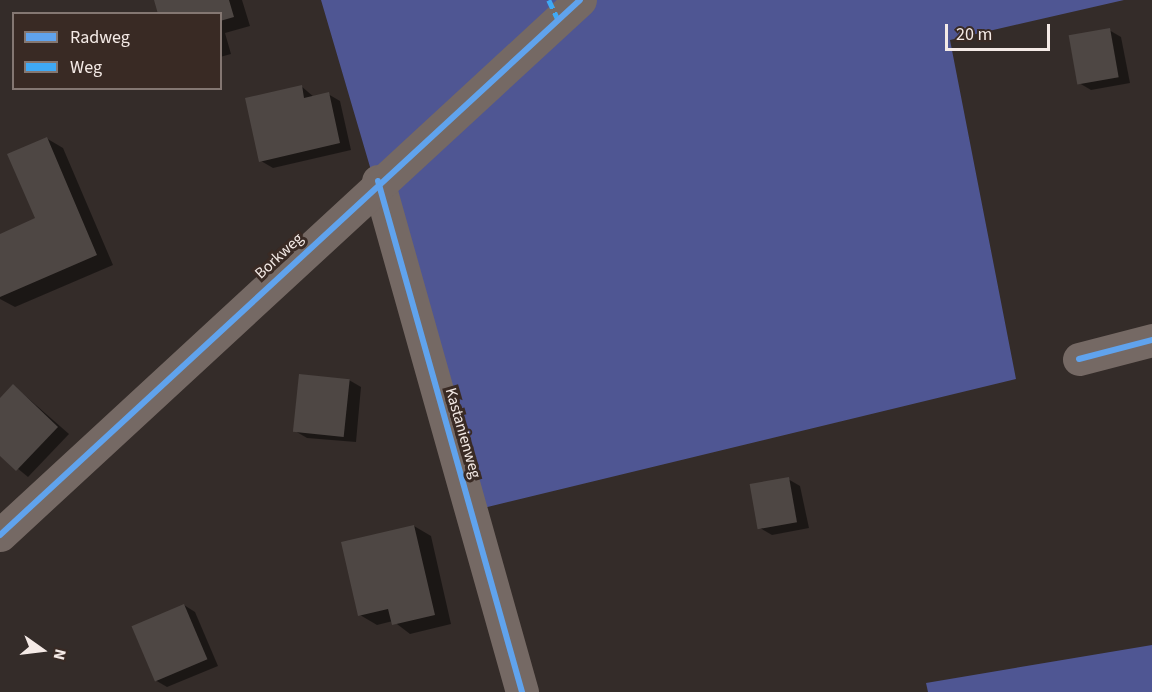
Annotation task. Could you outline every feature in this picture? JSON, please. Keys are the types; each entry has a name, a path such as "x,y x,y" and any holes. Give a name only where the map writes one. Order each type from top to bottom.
{"street":[{"name":"Borkweg","path":"0,535 378,181 580,0"},
{"name":"Kastanienweg","path":"378,181 522,692"},
{"path":"1079,359 1152,340"}],"shaded area":[{"path":"321,0 1124,0 950,40 1016,379 471,511"},
{"path":"1152,645 1152,692 928,692 926,683"}],"building":[{"path":"154,0 229,0 234,17 222,20 222,12 157,12"},
{"path":"1110,28 1119,77 1077,85 1069,35"},
{"path":"302,85 304,98 329,92 340,143 259,162 245,98"},
{"path":"47,137 97,255 0,297 0,234 35,218 7,154"},
{"path":"299,374 350,379 344,437 293,432"},
{"path":"13,384 58,427 16,471 0,456 0,398"},
{"path":"789,477 797,522 758,529 750,484"},
{"path":"414,525 435,615 392,625 388,609 358,616 341,542"},
{"path":"184,604 207,659 155,682 132,626"}],"marked path":[{"path":"549,0 558,19"}],"cycle path":[{"path":"0,535 580,0"},
{"path":"378,181 522,692"},
{"path":"1079,359 1152,340"}]}
